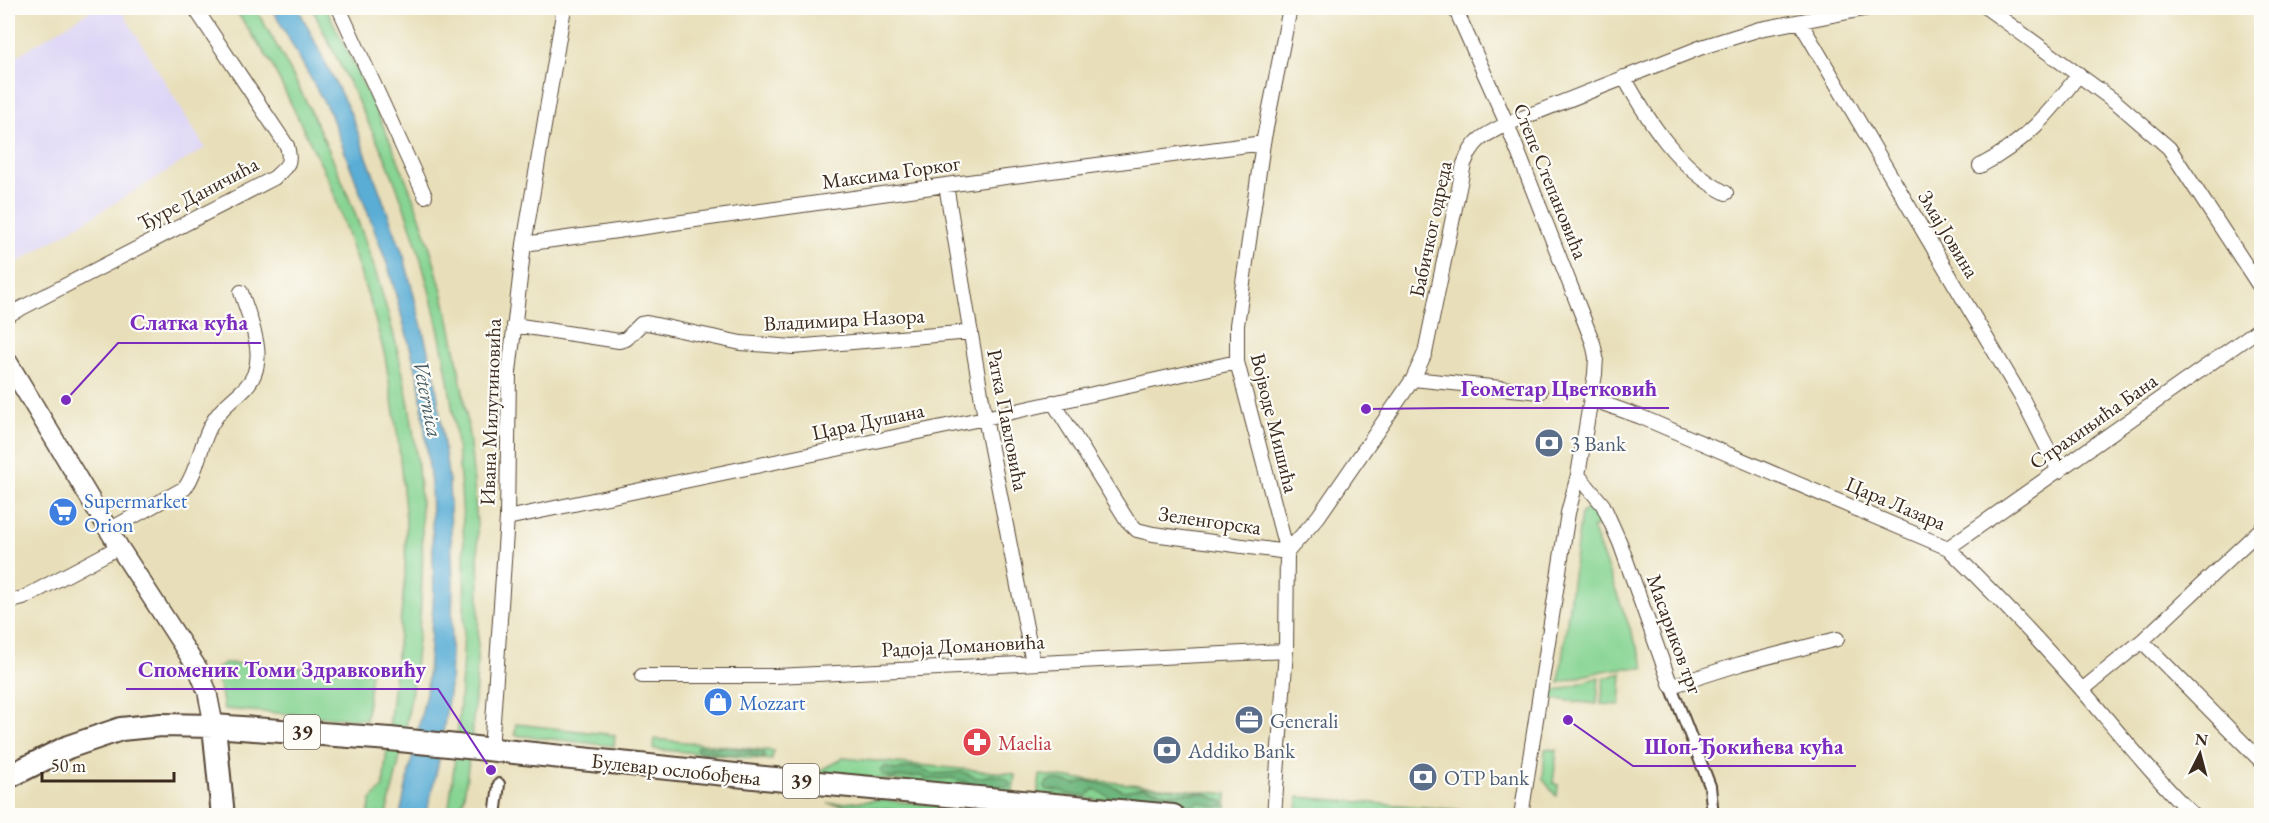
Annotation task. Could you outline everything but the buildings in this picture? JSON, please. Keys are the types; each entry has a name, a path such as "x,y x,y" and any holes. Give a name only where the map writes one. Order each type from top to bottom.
{"main road":[{"name":"39","path":"8,777 68,747 121,729 161,725 214,726"},
{"name":"Булевар ослобођења","path":"214,726 390,739 1173,816"},
{"path":"214,726 223,816"}],"street":[{"name":"Ђуре Даничића","path":"8,315 273,178 287,167 290,158 287,146 195,8"},
{"path":"339,8 425,196"},
{"name":"Ивана Милутиновића","path":"481,749 507,518 509,372 514,325 524,244 564,8"},
{"name":"Војводе Мишића","path":"1274,816 1286,651 1287,552 1237,363 1237,325 1263,143 1290,8"},
{"name":"Степе Степановића","path":"1455,8 1507,124 1593,343 1596,357 1591,399"},
{"name":"Бабичког одреда","path":"1287,552 1318,518 1413,379 1425,353 1464,164 1470,148 1478,139 1507,124 1702,47 1760,29 1869,8"},
{"path":"1987,8 2117,103 2169,148 2262,290"},
{"name":"Змај Јовина","path":"1800,22 2023,400 2059,471"},
{"path":"1980,166 2005,153 2024,137 2056,105 2079,74"},
{"path":"1624,77 1641,108 1666,141 1697,176 1725,193"},
{"name":"Максима Горког","path":"524,244 1263,143"},
{"name":"Ратка Павловића","path":"946,185 985,418 1034,663"},
{"path":"110,530 185,488 193,477 210,425 254,376 257,368 257,345 241,292"},
{"name":"Владимира Назора","path":"514,325 619,341 626,339 641,324 647,323 741,343 793,347 971,332"},
{"name":"Страхињића Бана","path":"1948,548 2262,327"},
{"path":"8,362 119,547 198,669 207,691 214,726"},
{"name":"Цара Душана","path":"507,518 1237,363"},
{"path":"1413,379 1540,392"},
{"path":"1521,816 1568,513 1578,475 1591,399"},
{"name":"Цара Лазара","path":"1591,399 1641,417 1948,548 1981,579 2082,690 2162,784 2194,816"},
{"name":"Зеленгорска","path":"1053,402 1126,520 1137,530 1287,552"},
{"name":"Масариков трг","path":"1578,475 1603,505 1620,543 1671,686 1710,786 1713,816"},
{"path":"2082,690 2142,641 2262,528"},
{"path":"8,602 32,594 119,547"},
{"name":"Масариков трг","path":"1671,686 1740,664 1837,639"},
{"path":"2142,641 2262,762"},
{"name":"Радоја Домановића","path":"642,676 776,676 1286,651"},
{"path":"495,816 499,784"}],"shaded area":[{"path":"95,8 120,8 205,148 8,268 8,61"}],"green space":[{"path":"234,8 255,8 324,140 354,210 379,282 399,355 413,429 421,504 421,607 411,698 386,815 368,815 371,800 383,787 405,577 406,520 398,438 385,356 372,308 331,185 270,61"},
{"path":"312,8 326,8 399,162 433,258 450,325 463,394 472,464 479,605 471,746 461,815 448,815 463,651 464,569 461,487 452,406 437,325 417,245 389,167"},
{"path":"1587,508 1600,518 1602,524 1592,528 1645,668 1612,669 1559,683 1581,514"},
{"path":"226,663 371,672 366,720 224,709 221,691 213,671"},
{"path":"1622,673 1620,705 1601,704 1604,678"},
{"path":"1599,677 1597,704 1552,699 1553,692"},
{"path":"516,724 615,735 614,746 515,735"},
{"path":"654,739 773,751 772,760 653,749"},
{"path":"698,746 714,748 725,746 764,753 765,757 761,759 749,754 719,755 698,751 696,748"},
{"path":"1545,749 1557,750 1553,783 1558,785 1557,796 1543,779"},
{"path":"843,758 1015,774 1013,792 815,773"},
{"path":"885,767 896,770 910,767 920,768 934,774 962,772 977,778 992,775 1009,781 1010,787 970,784 952,778 927,780 922,776 891,778 882,775 881,770"},
{"path":"1040,775 1227,794 1226,812 1038,794"},
{"path":"1056,780 1075,784 1087,781 1125,791 1143,787 1165,793 1203,793 1224,802 1224,806 1216,807 1199,802 1193,805 1164,804 1137,798 1127,801 1110,797 1095,789 1086,796 1047,790 1045,786 1048,781"},
{"path":"1298,797 1473,811 1490,813 1490,816 1297,815"},
{"path":"882,800 1009,812 1009,815 948,815 828,804"}],"water":[{"name":"Veternica","path":"272,8 298,8 351,114 404,257 435,378 449,482 453,584 450,686 438,765 426,815 400,815 427,688 434,590 431,484 419,380 389,269 331,115"}],"place":[{"name":"Слатка кућа","path":"66,400"},
{"name":"Геометар Цветковић","path":"1366,409"},
{"name":"3 Bank","path":"1549,443"},
{"name":"Supermarket Orion","path":"63,512"},
{"name":"Mozzart","path":"718,702"},
{"name":"Generali","path":"1249,720"},
{"name":"Шоп-Ђокићева кућа","path":"1568,720"},
{"name":"Maelia","path":"977,742"},
{"name":"Addiko Bank","path":"1167,750"},
{"name":"Споменик Томи Здравковићу","path":"491,770"},
{"name":"OTP bank","path":"1423,777"}]}
